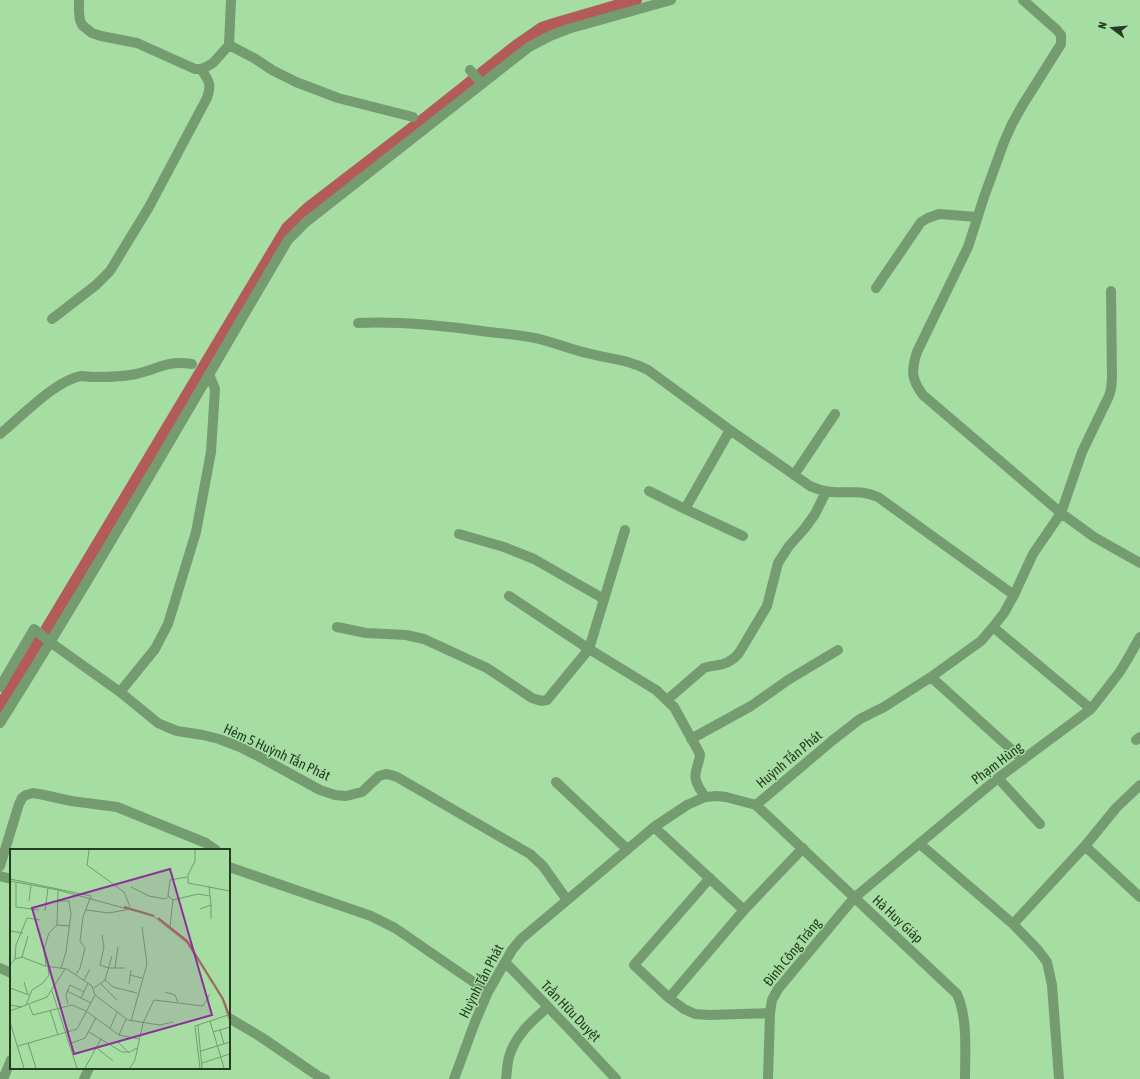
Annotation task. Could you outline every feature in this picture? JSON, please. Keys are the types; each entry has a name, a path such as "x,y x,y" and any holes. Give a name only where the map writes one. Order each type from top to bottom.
{"street":[{"path":"79,0 79,12 82,25 92,33 137,43 189,68 195,69 201,69 213,63 229,45 231,0"},
{"path":"0,723 46,639 292,236 306,222 529,47 568,29 671,0"},
{"path":"1023,0 1057,30 1061,35 1061,44 1012,124 984,197 961,264 917,352 913,366 913,376 916,386 924,395 1061,513 1094,537 1140,563"},
{"path":"229,45 296,82 338,98 413,117"},
{"path":"52,319 96,285 110,271 149,207 210,91 210,84 201,69"},
{"path":"470,70 482,84"},
{"path":"876,288 921,222 939,214 978,217"},
{"name":"Huỳnh Tấn Phát","path":"454,1079 488,992 512,950 521,939 654,827 687,806 705,797 726,797 756,805 860,719 884,707 931,677 981,641 993,627 1004,613 1014,595 1033,554 1061,513 1082,452 1105,405 1111,389 1111,291"},
{"path":"358,323 391,323 456,327 512,335 543,340 588,354 626,361 638,365 648,370 810,486 826,492 858,491 878,497 1014,595"},
{"path":"0,434 50,392 71,379 83,376 113,377 137,374 166,363 181,362 192,364"},
{"path":"120,692 155,649 163,635 170,618 196,532 211,452 215,389 209,374"},
{"path":"794,475 835,414"},
{"path":"686,509 730,430"},
{"path":"649,491 743,536"},
{"path":"667,700 704,668 710,665 727,663 733,660 739,653 767,606 775,573 781,559 789,546 815,514 826,492"},
{"path":"337,627 366,633 406,635 424,639 487,668 538,701 547,700 589,648 625,530"},
{"path":"459,534 504,547 534,559 604,599"},
{"path":"509,596 645,682 667,700 674,708 700,754 696,781 705,797"},
{"path":"993,627 1091,709"},
{"path":"0,687 34,629 46,639"},
{"name":"Phạm Hùng","path":"854,898 998,778 1091,709 1119,673 1140,637"},
{"name":"Hẻm 5 Huỳnh Tấn Phát","path":"46,639 120,692 158,723 177,730 219,739 258,756 320,790 335,795 346,796 362,792 379,776 386,774 391,775 530,854 543,866 567,900"},
{"path":"691,739 751,706 788,680 838,650"},
{"path":"931,677 1023,760"},
{"path":"998,778 1040,824"},
{"path":"556,782 628,849"},
{"path":"1013,924 1085,846 1116,808 1140,785"},
{"path":"0,866 19,804 22,798 26,795 33,794 44,794 71,801 117,807 205,846"},
{"name":"Hà Huy Giáp","path":"756,805 957,994 962,1003 964,1016 965,1079"},
{"path":"654,827 744,910"},
{"path":"920,844 1013,924 1038,950 1047,962 1052,985 1059,1079"},
{"path":"1085,846 1140,897"},
{"path":"669,998 744,910 803,848"},
{"path":"230,867 385,922 488,992"},
{"path":"0,876 10,879"},
{"path":"710,878 634,965 669,998 684,1009 695,1014 770,1013"},
{"name":"Đinh Công Tráng","path":"768,1079 770,1013 772,1000 778,989 854,898"},
{"name":"Trần Hữu Duyệt","path":"504,962 616,1079"},
{"path":"0,968 10,973"},
{"path":"506,1079 509,1057 514,1044 527,1025 548,1007"},
{"path":"230,1019 261,1037 318,1076 325,1079"},
{"path":"4,1079 10,1063"},
{"path":"84,1079 89,1069"}],"waterway":[{"path":"0,707 287,228 308,208 516,46 542,28 636,0"}]}
